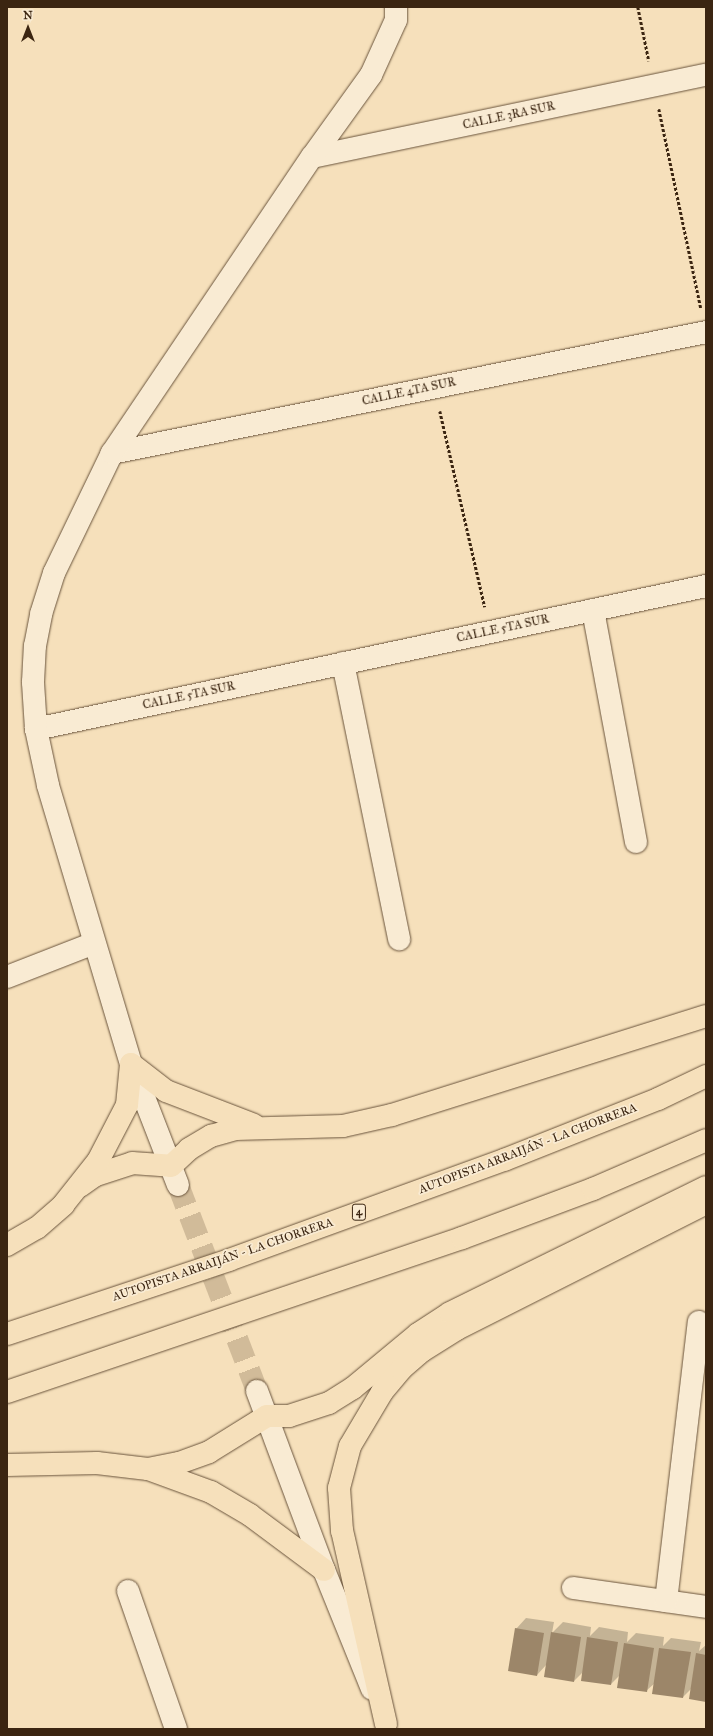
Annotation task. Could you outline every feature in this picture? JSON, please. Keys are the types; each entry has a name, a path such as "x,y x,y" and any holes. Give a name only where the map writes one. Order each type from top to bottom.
{"highway":[{"path":"7,1245 37,1228 80,1186 96,1175 132,1163 175,1176 189,1148 211,1136 235,1129 260,1127 297,1129 343,1126 392,1115 706,1016"},
{"path":"131,1064 166,1091 196,1105 260,1127"},
{"path":"80,1186 98,1161 127,1105 131,1064"},
{"name":"AUTOPISTA ARRAIJÁN - LA CHORRERA","path":"7,1334 229,1260 504,1160 658,1099 706,1076"},
{"path":"7,1392 462,1238 593,1189 706,1140"},
{"path":"148,1469 180,1463 209,1452 267,1416 289,1416 329,1403 353,1388 418,1334 450,1313 706,1187"},
{"path":"386,1727 342,1531 339,1488 350,1446 382,1392 401,1369 422,1351 457,1329 706,1203"},
{"path":"7,1465 97,1463 148,1469 211,1492 250,1515 324,1570"}],"street":[{"path":"175,1176 131,1064 48,785 36,729 33,682 41,614 54,573 112,453 312,157 372,75 396,20 396,7"},
{"name":"CALLE 3RA SUR","path":"312,157 706,75"},
{"name":"CALLE 4TA SUR","path":"112,453 706,332"},
{"name":"CALLE 5TA SUR","path":"36,729 706,586"},
{"path":"593,610 636,842"},
{"path":"343,663 399,939"},
{"path":"7,976 94,943"},
{"path":"666,1601 699,1322"},
{"path":"257,1391 324,1570 386,1727"},
{"path":"573,1588 706,1607"},
{"path":"128,1590 176,1729"}],"path":[{"path":"638,7 706,332"},
{"path":"434,387 491,631"}],"building":[{"path":"515,1628 544,1633 537,1676 508,1671"},
{"path":"551,1632 581,1637 574,1682 544,1677"},
{"path":"587,1637 618,1642 611,1685 581,1681"},
{"path":"624,1643 654,1648 647,1692 617,1688"},
{"path":"659,1648 691,1652 683,1698 652,1694"},
{"path":"696,1653 706,1655 706,1702 689,1699"}],"tunnel":[{"path":"178,1185 257,1391"}]}
